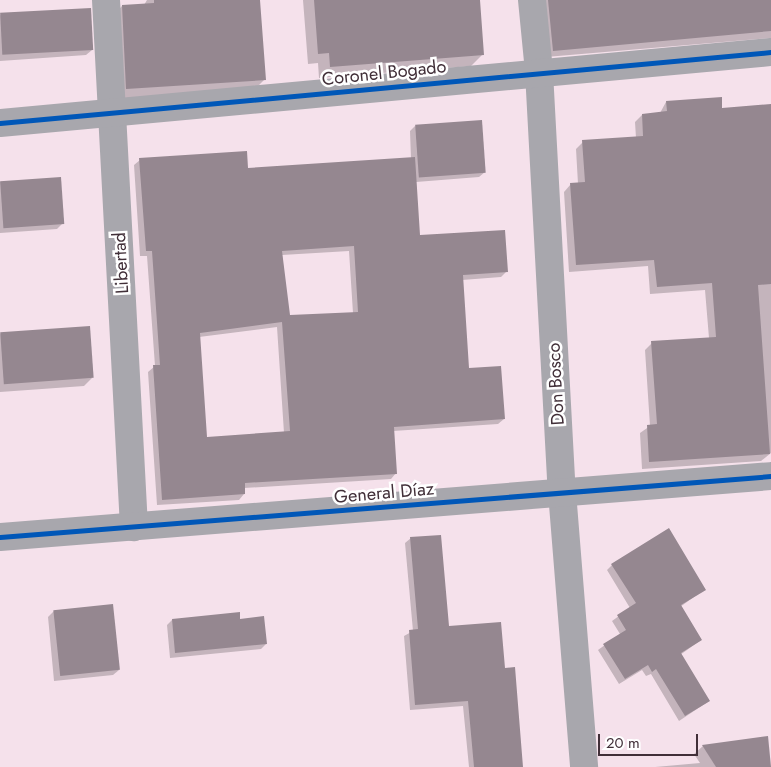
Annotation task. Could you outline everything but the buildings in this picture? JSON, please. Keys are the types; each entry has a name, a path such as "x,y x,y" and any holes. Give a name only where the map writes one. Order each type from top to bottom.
{"street":[{"name":"Libertad","path":"106,0 114,114 134,527"},
{"name":"Don Bosco","path":"532,0 539,72 562,492 584,767"},
{"name":"Coronel Bogado","path":"0,123 771,52"},
{"name":"General Díaz","path":"0,538 771,476"}],"cycle path":[{"path":"0,123 771,52"},
{"path":"0,537 771,476"}]}
